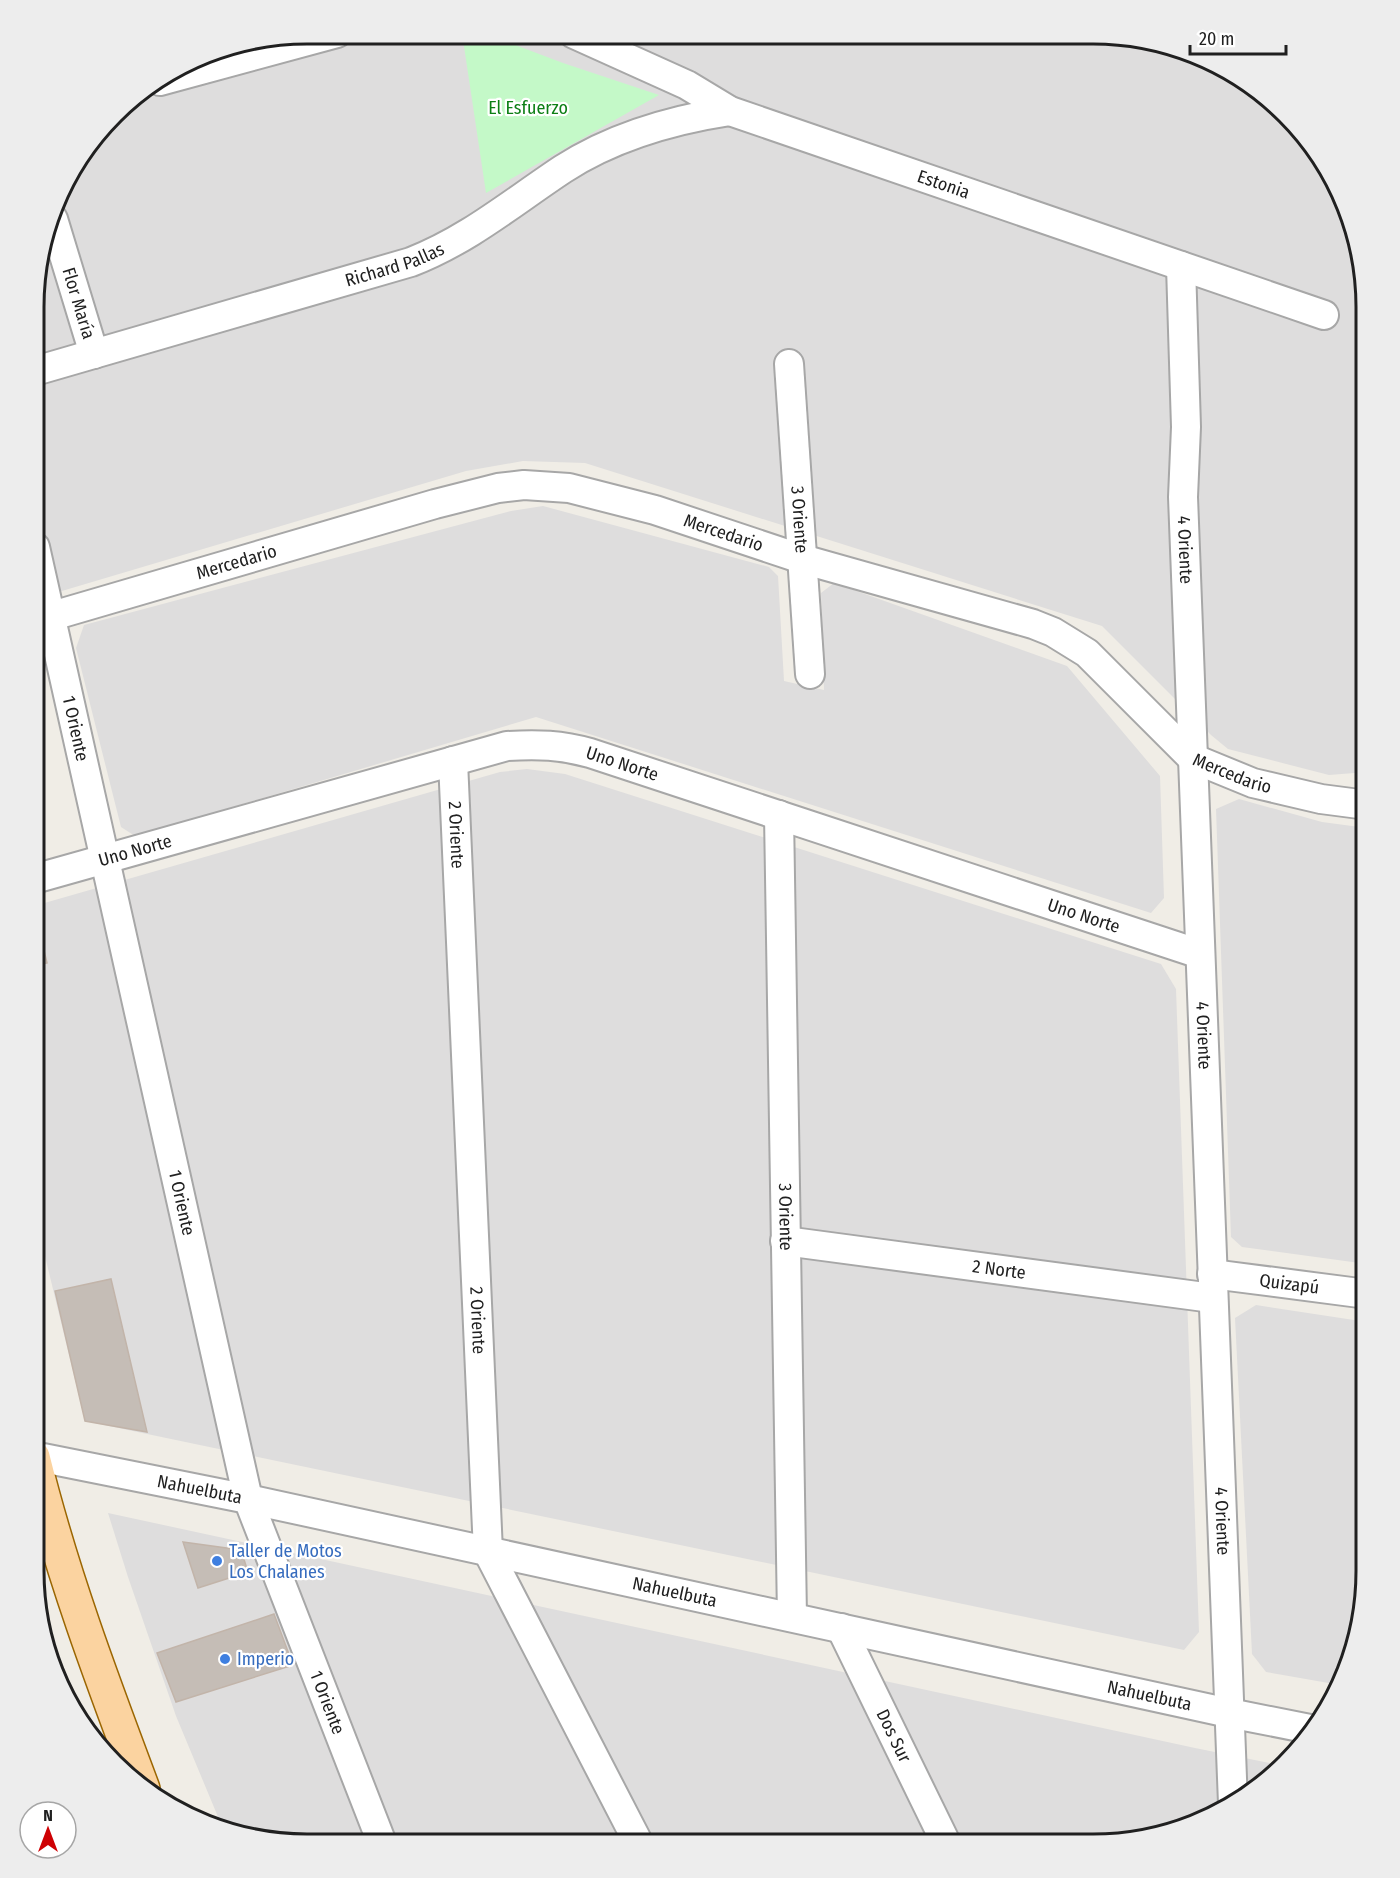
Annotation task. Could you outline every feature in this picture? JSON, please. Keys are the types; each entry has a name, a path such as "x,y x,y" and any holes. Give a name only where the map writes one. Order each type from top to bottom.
{"main road":[{"path":"44,1501 81,1623 137,1772"}],"street":[{"path":"183,75 296,44"},
{"name":"Estonia","path":"596,44 687,85 730,111 1324,315"},
{"name":"Richard Pallas","path":"44,368 411,262 435,253 463,238 564,168 594,151 663,124 730,111"},
{"name":"Flor María","path":"55,227 94,354"},
{"name":"4 Oriente","path":"1181,266 1186,427 1183,497 1233,1794"},
{"name":"3 Oriente","path":"789,364 810,674"},
{"name":"Mercedario","path":"44,618 435,504 498,488 524,485 569,488 622,501 802,559 1033,624 1053,632 1079,647 1102,666 1192,758 1222,772 1264,786 1321,799 1356,804"},
{"name":"1 Oriente","path":"44,627 104,859 248,1499 378,1834"},
{"name":"Uno Norte","path":"44,876 507,746 534,744 563,746 590,753 1200,954"},
{"name":"2 Oriente","path":"453,761 488,1552 634,1834"},
{"name":"3 Oriente","path":"779,815 792,1617"},
{"name":"2 Norte","path":"785,1241 1212,1286"},
{"name":"Quizapú","path":"1212,1286 1356,1293"},
{"name":"Nahuelbuta","path":"44,1459 248,1499 1305,1728"},
{"name":"Dos Sur","path":"841,1628 942,1834"}],"shaded area":[{"path":"289,44 1111,44 1162,52 1178,57 1240,88 1280,120 1302,146 1321,175 1337,206 1348,238 1356,289 1356,773 1329,775 1228,749 1211,735 1102,626 585,463 523,461 466,471 44,596 44,289 46,272 52,238 63,206 88,160 120,120 160,88 206,63 238,52"},
{"path":"543,506 769,567 778,576 784,681 824,690 821,593 834,583 1067,666 1160,776 1164,898 1151,913 536,717 135,836 121,827 76,648 84,625 511,511"},
{"path":"527,769 565,774 1161,964 1176,989 1199,1632 1184,1650 85,1421 44,1252 44,903 500,772"},
{"path":"1239,799 1322,822 1356,827 1356,1263 1242,1247 1231,1237 1216,809"},
{"path":"1256,1305 1356,1320 1356,1589 1348,1640 1331,1683 1266,1672 1252,1654 1235,1318"},
{"path":"108,1513 1273,1764 1240,1790 1194,1815 1162,1826 1111,1834 289,1834 272,1832 219,1820 176,1716"}],"green space":[{"name":"El Esfuerzo","path":"464,44 513,44 659,95 486,193"}],"building":[{"path":"111,1279 147,1432 85,1421 55,1291"},
{"name":"Taller de Motos Los Chalanes","path":"183,1542 241,1550 248,1572 198,1588"},
{"name":"Imperio","path":"274,1614 293,1665 176,1702 157,1653"}],"place":[{"name":"Taller de Motos Los Chalanes","path":"217,1561"},
{"name":"Imperio","path":"225,1659"}]}
